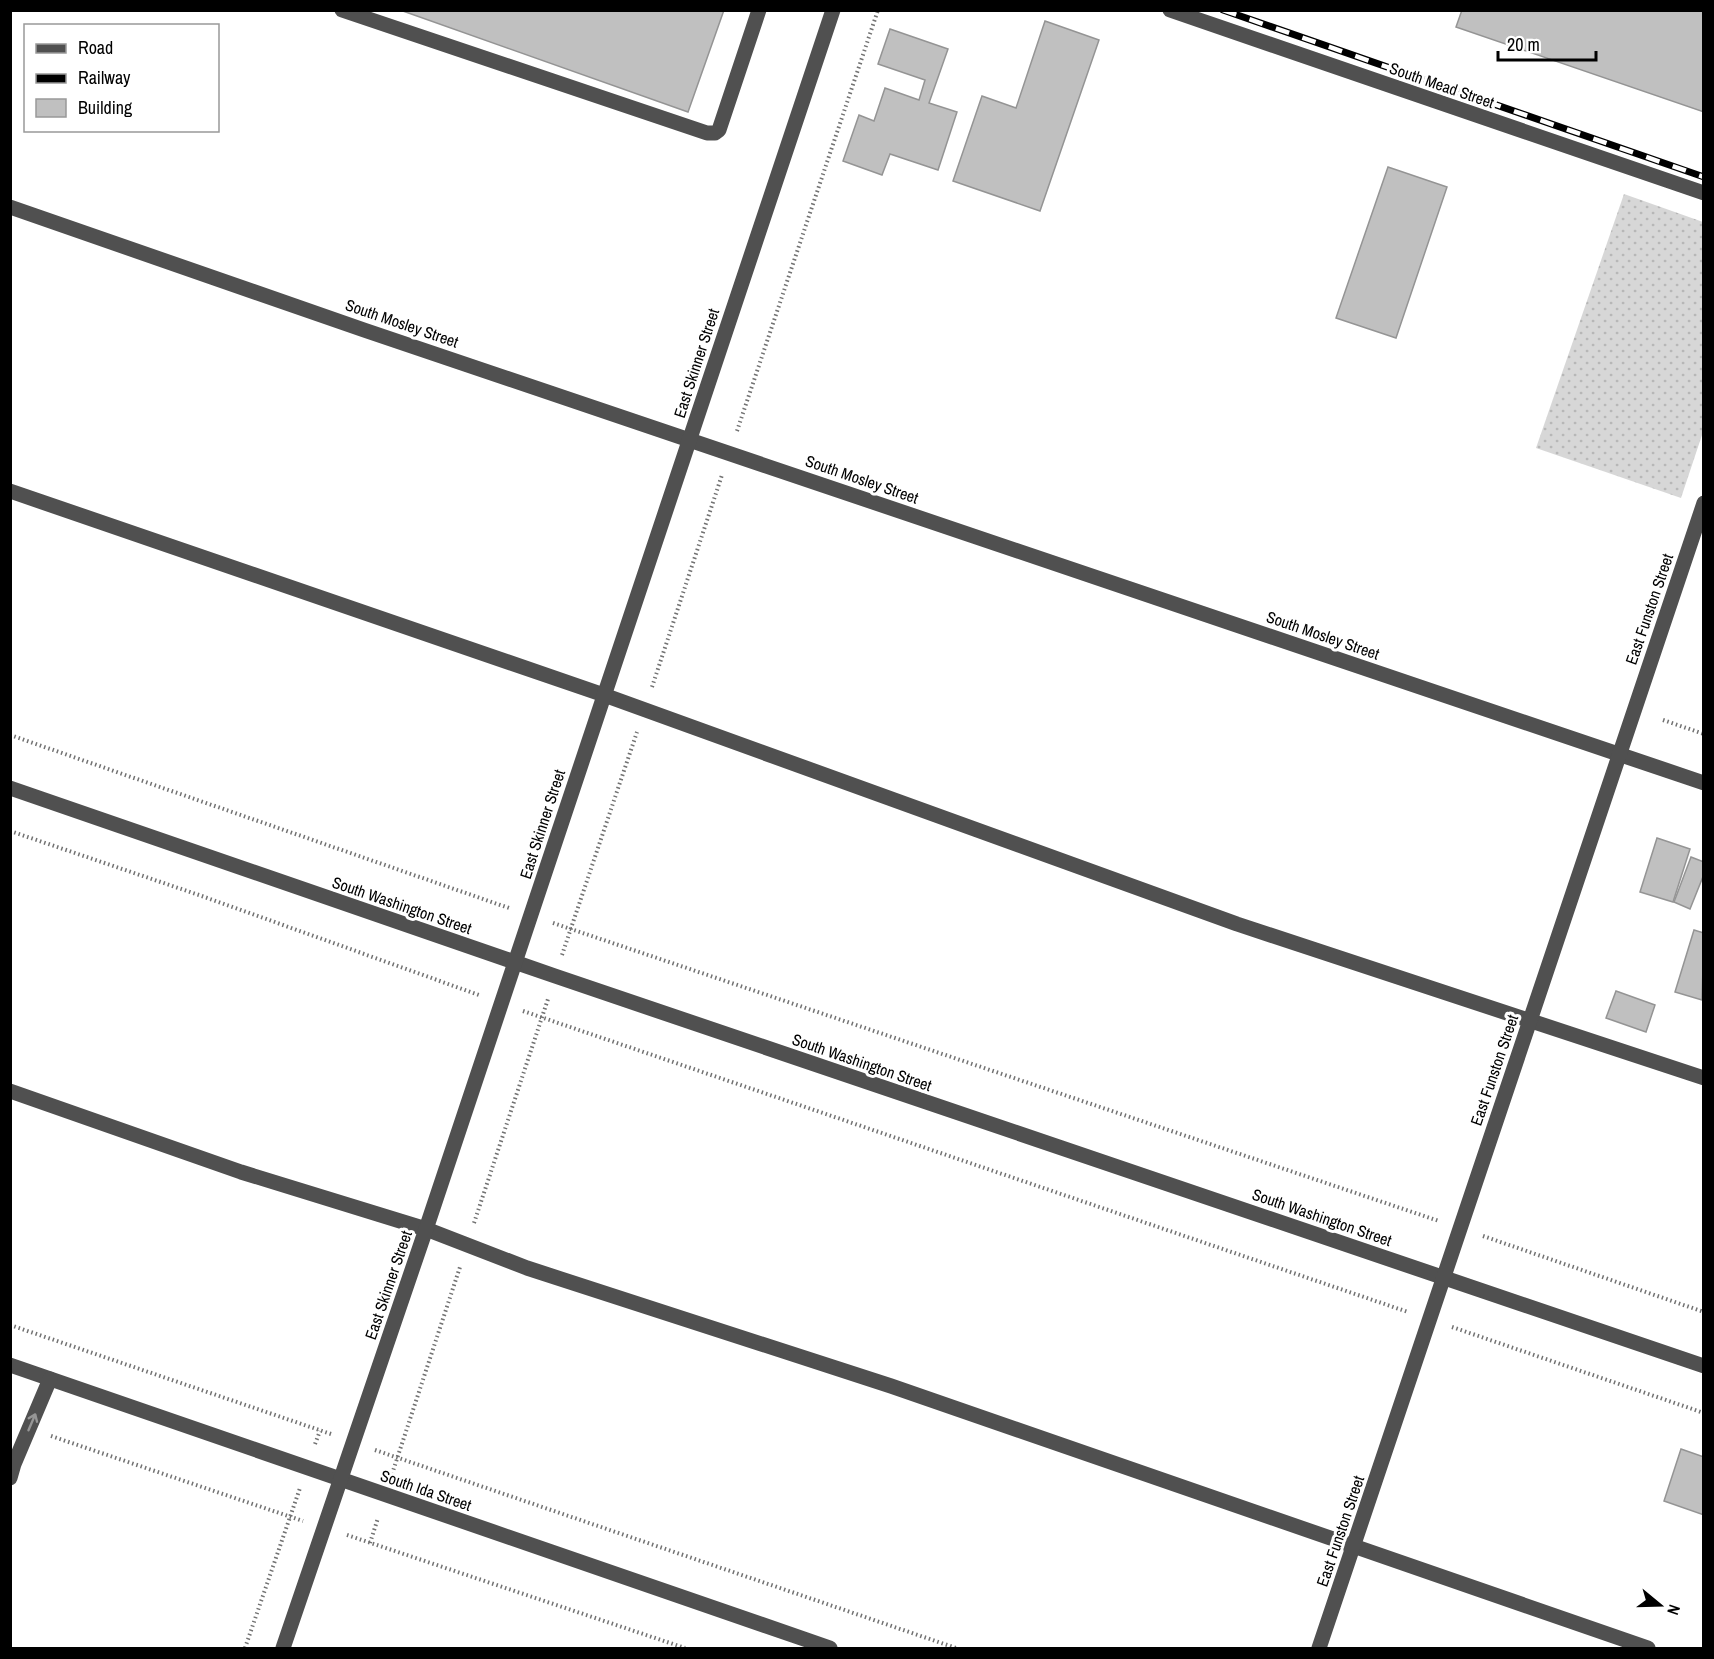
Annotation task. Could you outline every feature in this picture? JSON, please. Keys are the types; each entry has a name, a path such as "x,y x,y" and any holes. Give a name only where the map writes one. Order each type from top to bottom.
{"street":[{"path":"342,10 708,133 715,133 719,130 759,10"},
{"name":"East Skinner Street","path":"282,1648 426,1229 833,10"},
{"name":"South Mead Street","path":"1170,10 1704,193"},
{"name":"South Mosley Street","path":"10,207 689,440 1704,783"},
{"path":"10,491 645,709 1237,924 1704,1078"},
{"name":"East Funston Street","path":"1319,1648 1704,503"},
{"name":"South Washington Street","path":"10,788 515,963 1704,1366"},
{"path":"10,1091 241,1172 426,1229 527,1269 922,1397 1648,1648"},
{"name":"South Ida Street","path":"10,1365 830,1648"},
{"path":"12,1469 50,1379"}],"path":[{"path":"370,1543 541,1017 878,10"},
{"path":"1663,720 1704,734"},
{"path":"10,735 571,929 1704,1312"},
{"path":"10,831 199,895 541,1017 1704,1413"},
{"path":"10,1325 956,1648"},
{"path":"245,1648 320,1431"}],"shaded area":[{"path":"1624,194 1703,222 1703,432 1681,498 1536,448"}],"building":[{"path":"400,10 724,10 688,112"},
{"path":"1462,10 1704,10 1704,112 1456,27"},
{"path":"1045,21 1099,40 1040,211 953,181 982,96 1016,108"},
{"path":"890,29 948,49 929,103 957,112 938,170 890,154 882,175 843,161 859,115 874,121 885,88 919,100 925,80 878,64"},
{"path":"1388,167 1447,187 1396,338 1336,318"},
{"path":"1657,838 1690,849 1673,902 1640,892"},
{"path":"1691,857 1704,862 1704,874 1690,909 1674,902"},
{"path":"1694,930 1704,933 1702,1000 1675,992"},
{"path":"1616,991 1655,1005 1646,1032 1606,1018"},
{"path":"1681,1449 1704,1457 1704,1515 1664,1501"}],"railway":[{"path":"1223,10 1704,177"}]}
